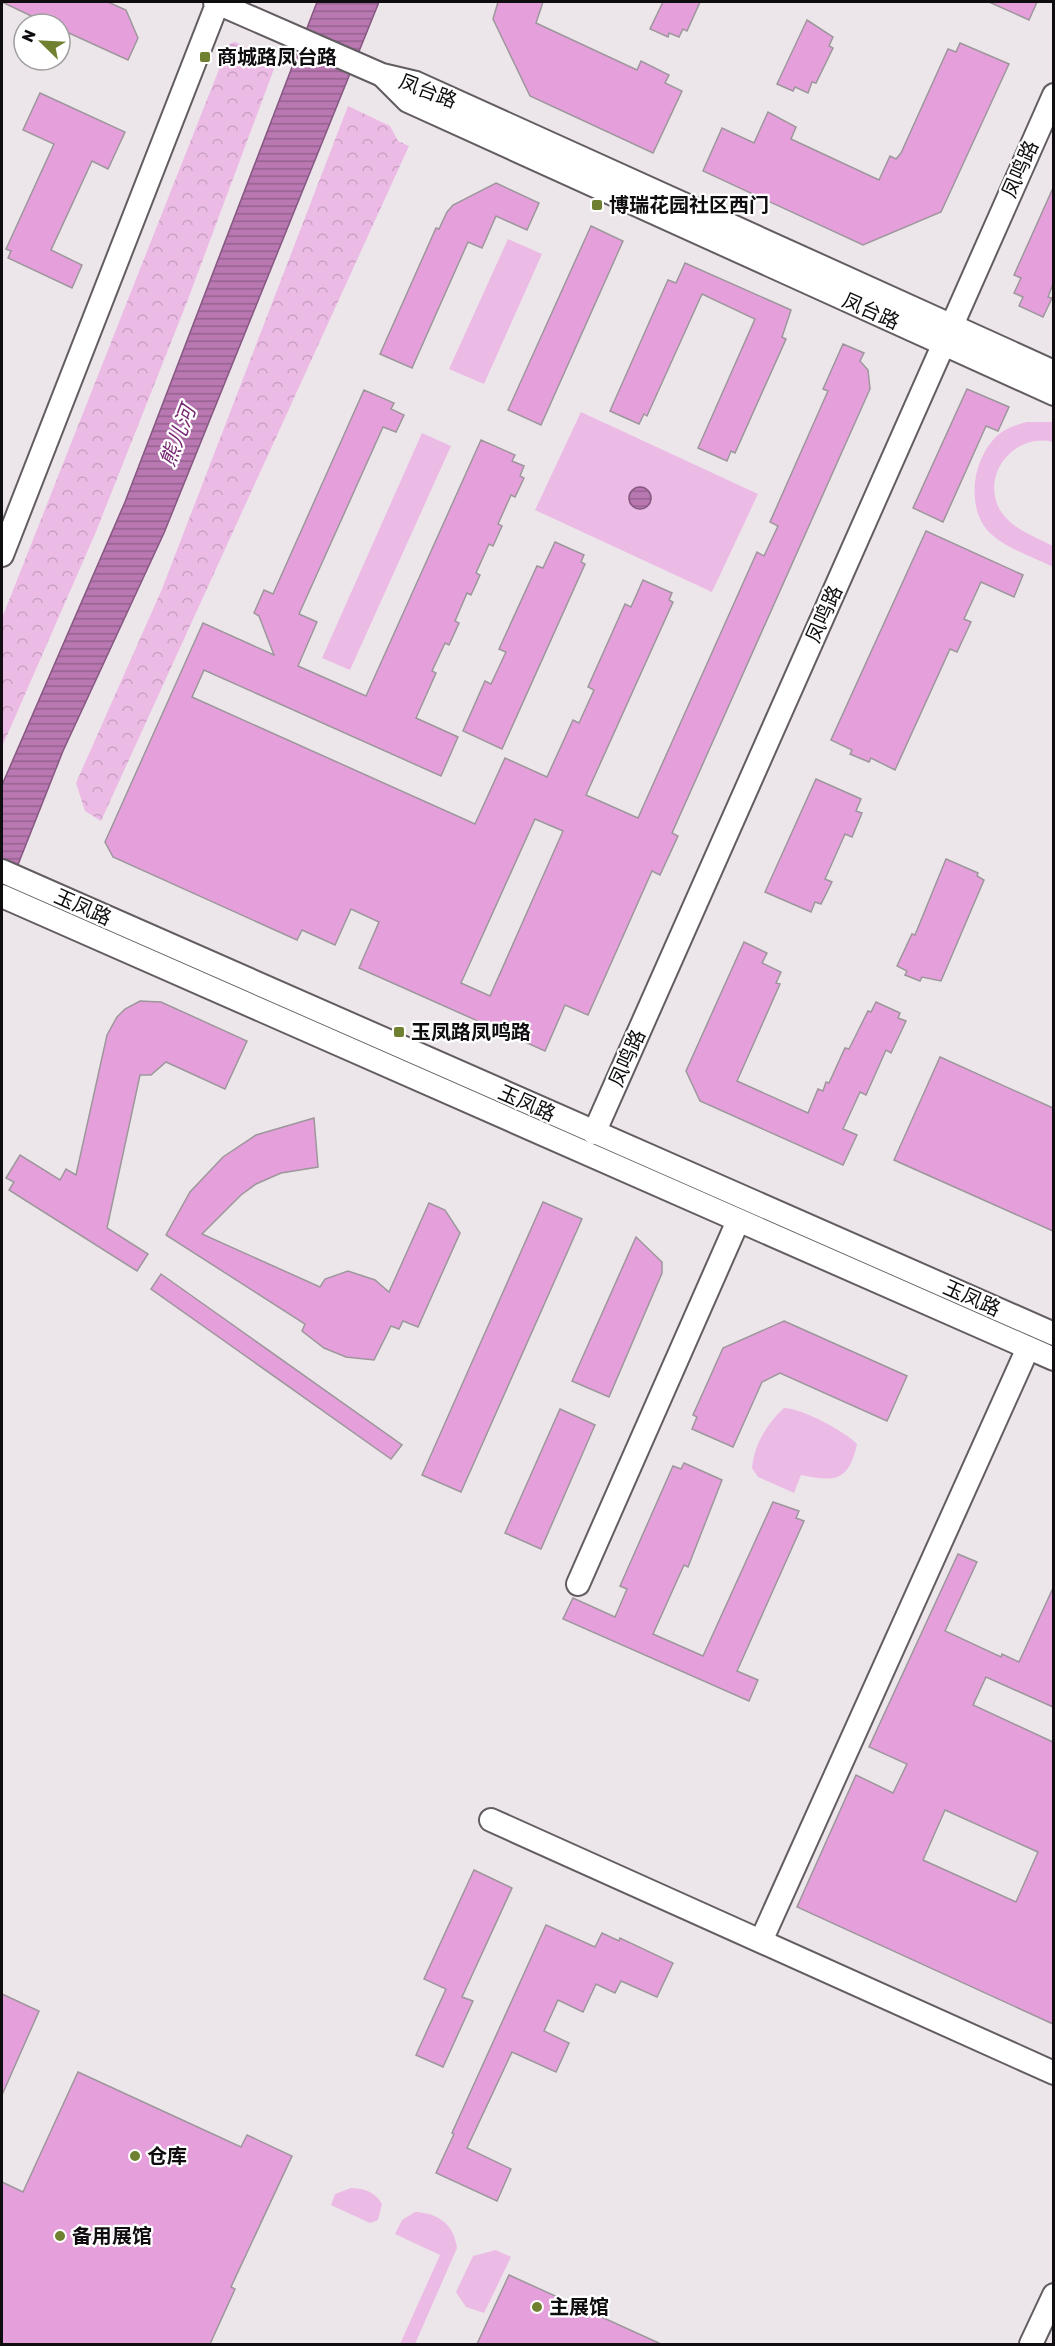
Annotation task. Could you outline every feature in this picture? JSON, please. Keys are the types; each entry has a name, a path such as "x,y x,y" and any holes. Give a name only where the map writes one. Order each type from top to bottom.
{"street":[{"name":"凤台路","path":"214,2 382,75 408,101 947,335 1053,372"},
{"path":"2,555 214,2"},
{"name":"凤鸣路","path":"594,1133 1053,95"},
{"name":"凤台路","path":"947,335 1053,394"},
{"name":"玉凤路","path":"2,871 1053,1334"},
{"name":"玉凤路","path":"2,896 1053,1359"},
{"path":"578,1584 738,1221"},
{"path":"761,1941 1028,1348"},
{"path":"491,1820 1053,2073"},
{"path":"1031,2344 1053,2295"}],"green space":[{"path":"235,42 277,61 187,302 95,534 2,747 2,618 229,44"},
{"path":"348,106 390,126 398,141 409,146 101,821 85,811 76,783 162,589"},
{"path":"508,239 542,254 484,384 449,369"},
{"path":"581,412 758,494 712,592 535,510"},
{"path":"1027,422 1053,422 1053,442 1038,441 1025,444 1013,451 997,473 994,486 996,499 1002,513 1013,524 1053,546 1053,567 996,538 981,522 977,509 975,482 989,444 1011,427"},
{"path":"422,433 451,446 350,670 322,658"},
{"path":"784,1408 822,1421 857,1444 850,1466 838,1476 831,1478 801,1475 794,1493 758,1477 752,1468 759,1443 772,1420"},
{"path":"351,2188 361,2189 376,2196 382,2204 378,2220 370,2223 331,2205 335,2194"},
{"path":"415,2212 431,2215 444,2222 453,2233 457,2248 415,2344 400,2344 440,2255 395,2234 402,2220"},
{"path":"496,2250 511,2257 484,2313 466,2307 456,2292 473,2256"}],"water":[{"name":"熊儿河","path":"317,2 379,2 164,533 63,751 2,905 2,785 125,502"},
{"path":"640,487 648,490 651,498 648,506 640,509 632,506 629,498 632,490"}],"building":[{"path":"2,2 108,2 126,10 138,38 128,60 72,34 72,12 23,12"},
{"path":"498,2 543,2 536,23 637,70 641,61 669,75 665,83 682,91 653,153 530,96 493,19"},
{"path":"663,2 700,2 687,31 683,29 679,37 669,33 668,37 650,29"},
{"path":"989,2 1037,2 1029,20"},
{"path":"807,20 833,37 829,46 833,48 816,83 812,82 808,93 795,87 793,91 777,84"},
{"path":"960,43 1009,64 941,212 863,245 703,171 722,128 754,143 768,112 796,127 791,139 879,180 890,156 896,159 901,153 948,49 956,52"},
{"path":"40,93 125,132 108,169 92,161 51,250 82,265 72,288 8,258 11,251 6,249 54,144 23,130"},
{"path":"496,183 539,203 527,230 496,216 482,248 468,242 412,368 380,354 436,228 439,229 453,205"},
{"path":"1053,188 1053,284 1048,297 1052,298 1043,317 1019,306 1023,297 1014,293 1021,278 1014,275"},
{"path":"591,226 623,241 541,425 508,410"},
{"path":"685,263 791,310 782,337 786,339 735,453 731,451 727,461 698,448 755,319 702,294 647,416 644,414 639,424 610,411 668,280 676,283"},
{"path":"843,344 864,353 860,361 868,370 870,389 672,833 678,836 660,875 652,871 588,1015 565,1005 545,1051 359,968 379,922 351,909 335,945 302,930 297,940 113,857 105,842 203,623 274,655 259,616 254,613 264,590 273,594 364,390 394,403 391,409 404,415 396,432 383,427 299,614 317,622 298,666 366,696 481,440 515,455 512,461 524,466 520,476 524,478 515,497 511,495 498,524 502,526 493,546 489,544 476,573 480,575 471,595 467,593 455,621 459,623 449,645 445,643 432,671 436,673 416,718 458,737 441,776 204,670 192,697 475,824 505,758 547,777 573,720 579,723 594,690 588,687 625,604 631,607 643,580 672,593 669,600 673,602 586,795 638,818 757,552 764,556 778,526 770,522 828,391 823,389","holes":["535,819 563,831 490,996 461,983"]},
{"path":"967,389 1009,407 998,431 986,426 943,522 913,508"},
{"path":"926,531 1023,575 1014,597 981,582 964,619 971,622 957,652 950,649 895,770 871,758 869,762 850,754 852,750 831,740"},
{"path":"555,542 584,555 581,562 585,564 502,749 463,731 485,681 491,684 506,652 499,649 537,566 543,568"},
{"path":"816,779 861,799 856,811 862,813 852,837 845,834 825,879 832,882 821,904 815,902 811,912 765,892"},
{"path":"946,859 978,873 977,876 984,880 941,981 922,977 920,981 905,975 907,971 897,966 912,934 915,935"},
{"path":"744,942 767,953 762,963 781,972 776,983 780,984 737,1081 808,1113 818,1089 823,1091 826,1082 829,1083 845,1048 849,1049 868,1011 871,1012 876,1002 900,1013 898,1018 906,1021 891,1053 886,1050 866,1095 860,1092 843,1129 857,1135 843,1165 700,1101 686,1071"},
{"path":"140,1001 161,1002 247,1041 225,1089 166,1062 151,1075 140,1075 107,1228 148,1254 137,1271 9,1190 14,1182 6,1178 20,1155 60,1180 66,1169 76,1175 107,1035 117,1017 125,1009"},
{"path":"940,1057 1053,1108 1053,1231 894,1160"},
{"path":"314,1118 318,1167 281,1173 256,1184 241,1195 202,1234 320,1287 325,1279 348,1271 375,1280 389,1292 429,1203 445,1210 460,1233 418,1327 403,1321 399,1329 391,1326 374,1360 346,1357 324,1348 302,1331 305,1324 166,1235 190,1192 223,1157 256,1135"},
{"path":"543,1202 582,1219 461,1492 422,1475"},
{"path":"636,1237 662,1262 662,1273 609,1397 572,1381"},
{"path":"161,1274 402,1445 391,1459 151,1289"},
{"path":"784,1321 907,1376 887,1421 780,1373 762,1382 733,1447 692,1429 697,1417 693,1415 723,1348"},
{"path":"560,1409 595,1425 541,1549 505,1533"},
{"path":"684,1463 722,1480 688,1567 684,1565 653,1634 703,1656 773,1502 799,1511 796,1518 804,1521 737,1671 758,1680 749,1701 563,1619 573,1598 615,1617 627,1589 620,1586 673,1466 681,1469"},
{"path":"958,1554 977,1562 945,1631 1001,1657 1002,1654 1019,1662 1053,1588 1053,1707 986,1677 973,1705 1053,1742 1053,2024 797,1907 856,1775 893,1793 907,1764 869,1747","holes":["945,1810 1038,1852 1016,1902 923,1860"]},
{"path":"474,1870 512,1888 462,1997 473,2001 443,2067 416,2055 446,1989 424,1979"},
{"path":"546,1925 595,1947 602,1933 619,1941 620,1938 673,1963 657,1997 621,1981 615,1993 596,1984 583,2012 558,2000 544,2031 569,2043 556,2072 512,2052 467,2148 511,2169 497,2201 436,2173"},
{"path":"2,1994 39,2011 2,2095"},
{"path":"78,2072 241,2147 247,2135 292,2156 231,2287 235,2289 210,2344 2,2344 2,2182 23,2192"},
{"name":"主展馆","path":"509,2275 661,2344 477,2344"}],"place":[{"name":"商城路凤台路","path":"205,57"},
{"name":"博瑞花园社区西门","path":"597,205"},
{"name":"玉凤路凤鸣路","path":"399,1032"},
{"name":"仓库","path":"135,2156"},
{"name":"备用展馆","path":"60,2236"},
{"name":"主展馆","path":"537,2307"}]}
